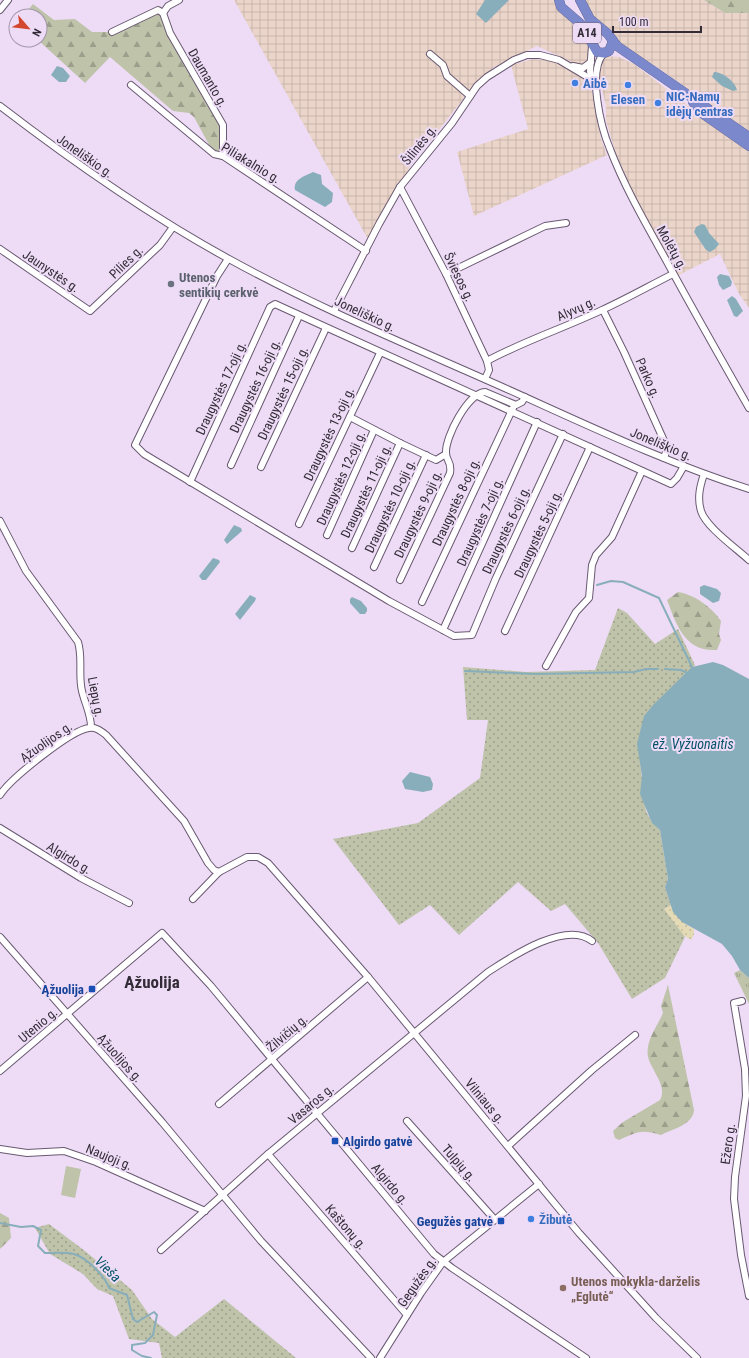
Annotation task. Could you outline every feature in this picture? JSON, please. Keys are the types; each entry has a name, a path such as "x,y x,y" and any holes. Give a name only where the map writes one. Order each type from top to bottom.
{"highway":[{"name":"A14","path":"580,0 590,19 608,34 612,41 634,59 749,137"},
{"name":"A14","path":"558,1 582,25 592,46 597,52 634,59"},
{"name":"A14","path":"605,53 611,48 612,41"},
{"path":"686,93 703,114 749,146"}],"street":[{"path":"0,10 8,0"},
{"path":"112,32 158,10 163,13 168,6 179,0"},
{"name":"Daumanto g.","path":"163,13 170,33 223,125 223,156"},
{"name":"Molėtų g.","path":"592,46 591,79 596,91 609,148 640,213 749,408"},
{"name":"Molėtų g.","path":"596,91 596,66 600,58 605,53"},
{"path":"430,54 442,65 447,76 470,96"},
{"name":"Šilinės g.","path":"334,311 366,251 378,224 400,187 452,124 470,96 487,77 498,69 528,55 540,55 559,60 591,79"},
{"name":"Šilinės g.","path":"568,65 583,68 591,62"},
{"name":"Piliakalnio g.","path":"131,85 214,154 223,156 366,251"},
{"name":"Joneliškio g.","path":"0,106 128,200 228,259 424,353 664,458 704,474 749,489"},
{"name":"Šviesos g.","path":"400,187 446,274 487,361"},
{"path":"446,274 545,226 566,222"},
{"name":"Pilies g.","path":"90,311 160,245 174,227"},
{"name":"Jaunystės g.","path":"0,249 90,311"},
{"path":"228,259 217,276 135,445 144,454 389,602 443,630"},
{"name":"Alyvų g.","path":"487,361 517,345 538,338 603,310 673,274"},
{"name":"Draugystės 17-oji g.","path":"190,482 270,308 275,304 299,316"},
{"name":"Parko g.","path":"603,310 624,352 665,443 667,449 664,458"},
{"path":"299,316 511,410 671,484 677,478 684,466"},
{"name":"Draugystės 16-oji g.","path":"231,465 299,316"},
{"name":"Draugystės 15-oji g.","path":"261,467 326,328"},
{"name":"Draugystės 13-oji g.","path":"299,524 380,352"},
{"path":"485,379 489,370 487,361"},
{"path":"475,395 485,392 516,405"},
{"name":"Draugystės 9-oji g.","path":"400,580 450,473 452,465 446,454 447,446 462,410 475,395"},
{"path":"511,410 522,402 525,397"},
{"name":"Draugystės 8-oji g.","path":"422,602 511,410"},
{"path":"350,417 436,460 446,454"},
{"name":"Draugystės 7-oji g.","path":"443,630 537,422"},
{"name":"Draugystės 12-oji g.","path":"327,535 374,430"},
{"name":"Draugystės 6-oji g.","path":"443,630 454,636 472,635 496,578 563,434"},
{"name":"Draugystės 11-oji g.","path":"352,548 400,443"},
{"name":"Draugystės 5-oji g.","path":"505,631 590,447"},
{"name":"Draugystės 10-oji g.","path":"374,567 426,455"},
{"path":"546,666 570,621 580,607 589,598 592,565 600,550 612,537 642,470"},
{"path":"704,474 699,496 701,512 712,527 749,560"},
{"name":"Liepų g.","path":"0,521 26,571 78,642 81,652 80,668 82,690 90,716 91,727 106,735 184,820 208,863 214,870 219,872"},
{"name":"Ąžuolijos g.","path":"0,795 8,783 48,752 74,734 91,727"},
{"name":"Algirdo g.","path":"0,828 81,878 129,903"},
{"name":"Vilniaus g.","path":"219,872 247,857 258,857 274,868 368,977 613,1272 697,1358"},
{"path":"193,899 219,872"},
{"name":"Algirdo g.","path":"162,933 211,986 434,1254 443,1262 586,1358"},
{"name":"Utenio g.","path":"0,1071 162,933"},
{"name":"Vasaros g.","path":"160,1250 268,1154 488,972 509,958 554,937 580,934 592,941"},
{"name":"Ąžuolijos g.","path":"0,938 162,1122 222,1194"},
{"name":"Žilvičių g.","path":"219,1104 368,977"},
{"name":"Ežero g.","path":"742,1001 734,1003 745,1070 746,1096 735,1177 734,1199 741,1255 749,1296"},
{"path":"508,1146 586,1075 635,1035"},
{"name":"Tulpių g.","path":"407,1121 495,1220"},
{"name":"Naujoji g.","path":"0,1149 27,1153 64,1151 96,1162 205,1211"},
{"name":"Kaštonų g.","path":"268,1154 407,1315"},
{"name":"Gegužės g.","path":"380,1358 434,1272 443,1262 539,1184"},
{"path":"222,1194 261,1241 372,1358"}],"shaded area":[{"path":"234,0 553,0 574,20 589,45 589,57 585,63 578,65 537,46 494,67 472,88 411,165 369,241"},
{"path":"583,0 704,0 725,13 749,13 749,131 651,63 624,48 596,21"},
{"path":"608,56 619,57 634,64 708,121 749,149 749,308 739,294 720,254 677,276 642,212 616,154 606,121 606,106 599,77 601,61"},
{"path":"533,59 554,61 588,79 595,102 601,139 607,155 474,216 457,152 528,129 511,65"}],"green space":[{"path":"704,0 749,0 749,13 725,13"},
{"path":"33,4 38,8 30,8"},
{"path":"158,10 223,125 223,156 214,154 194,117 189,113 173,111 110,57 85,83 47,48 48,48 48,15 54,20 75,19 92,32 112,32"},
{"path":"678,592 690,595 702,602 713,611 721,621 719,634 721,640 717,650 697,647 684,636 667,600"},
{"path":"618,608 627,613 655,644 678,629 695,665 687,673 640,762 646,811 652,822 660,830 668,879 665,887 671,905 664,909 685,937 665,978 632,999 598,943 565,904 551,911 518,882 459,935 430,905 399,925 333,839 418,823 480,778 488,720 467,720 463,667 526,672 595,670"},
{"path":"740,970 749,978 749,1004 734,973"},
{"path":"668,985 694,1110 693,1115 686,1123 661,1135 648,1132 639,1132 619,1140 615,1138 613,1131 623,1122 660,1100 662,1095 661,1084 648,1057 648,1045 663,1013 661,1006"},
{"path":"66,1166 81,1169 75,1198 61,1195"},
{"path":"0,1213 9,1218 11,1238 0,1249"},
{"path":"49,1224 85,1251 132,1290 152,1319 175,1337 224,1299 296,1358 162,1358 159,1343 129,1339 113,1296 97,1289 83,1274 50,1254 35,1228"}],"sand":[{"path":"671,905 680,919 694,929 694,935 691,940 679,932 664,909"}],"water":[{"path":"485,0 509,0 486,23 476,14"},
{"path":"57,66 63,68 70,76 66,82 59,82 51,75"},
{"path":"714,72 728,78 737,90 733,91 722,86 712,77"},
{"path":"313,172 321,175 322,184 333,193 332,202 325,207 295,190 296,183 298,181"},
{"path":"702,224 705,225 709,233 719,244 710,252 706,250 694,232 696,227"},
{"path":"720,274 729,276 732,282 731,286 723,290 719,285 717,277"},
{"path":"732,296 736,299 743,311 737,317 734,316 727,300"},
{"path":"234,525 241,528 242,531 227,544 224,540"},
{"path":"213,558 219,560 220,562 206,580 202,580 199,576"},
{"path":"704,585 717,589 721,593 719,601 713,603 700,594 700,587"},
{"path":"250,595 256,598 255,601 240,620 235,614"},
{"path":"352,597 361,601 367,608 365,614 360,614 350,603 350,599"},
{"name":"ež. Vyžuonaitis","path":"713,662 723,665 749,679 749,978 740,970 732,956 722,944 682,922 673,912 665,887 668,879 660,830 652,823 640,794 642,776 637,744 644,716 654,704 692,667"},
{"path":"410,772 430,777 433,784 432,790 423,792 405,789 402,781"}],"waterway":[{"path":"597,585 611,581 623,582 659,598 692,667"},
{"path":"465,671 535,674 634,672 646,669 658,669"},
{"path":"665,669 681,670 687,673"},
{"name":"Vieša","path":"0,1223 21,1227 33,1226 41,1230 38,1246 45,1253 71,1253 90,1263 104,1278 109,1288 127,1295 133,1319 137,1322 154,1312 157,1315 153,1335 145,1343 132,1345 132,1350 142,1356 151,1358"}],"place":[{"name":"Aibė","path":"575,83"},
{"name":"Elesen","path":"628,85"},
{"name":"NIC-Namų idėjų centras","path":"658,103"},
{"name":"Utenos sentikių cerkvė","path":"171,284"},
{"name":"Ąžuolija","path":"92,989"},
{"name":"Algirdo gatvė","path":"335,1141"},
{"name":"Žibutė","path":"531,1219"},
{"name":"Gegužės gatvė","path":"501,1221"},
{"name":"Utenos mokykla-darželis „Eglutė“","path":"563,1288"}],"district":[{"name":"Ąžuolija","path":"152,982"}]}
